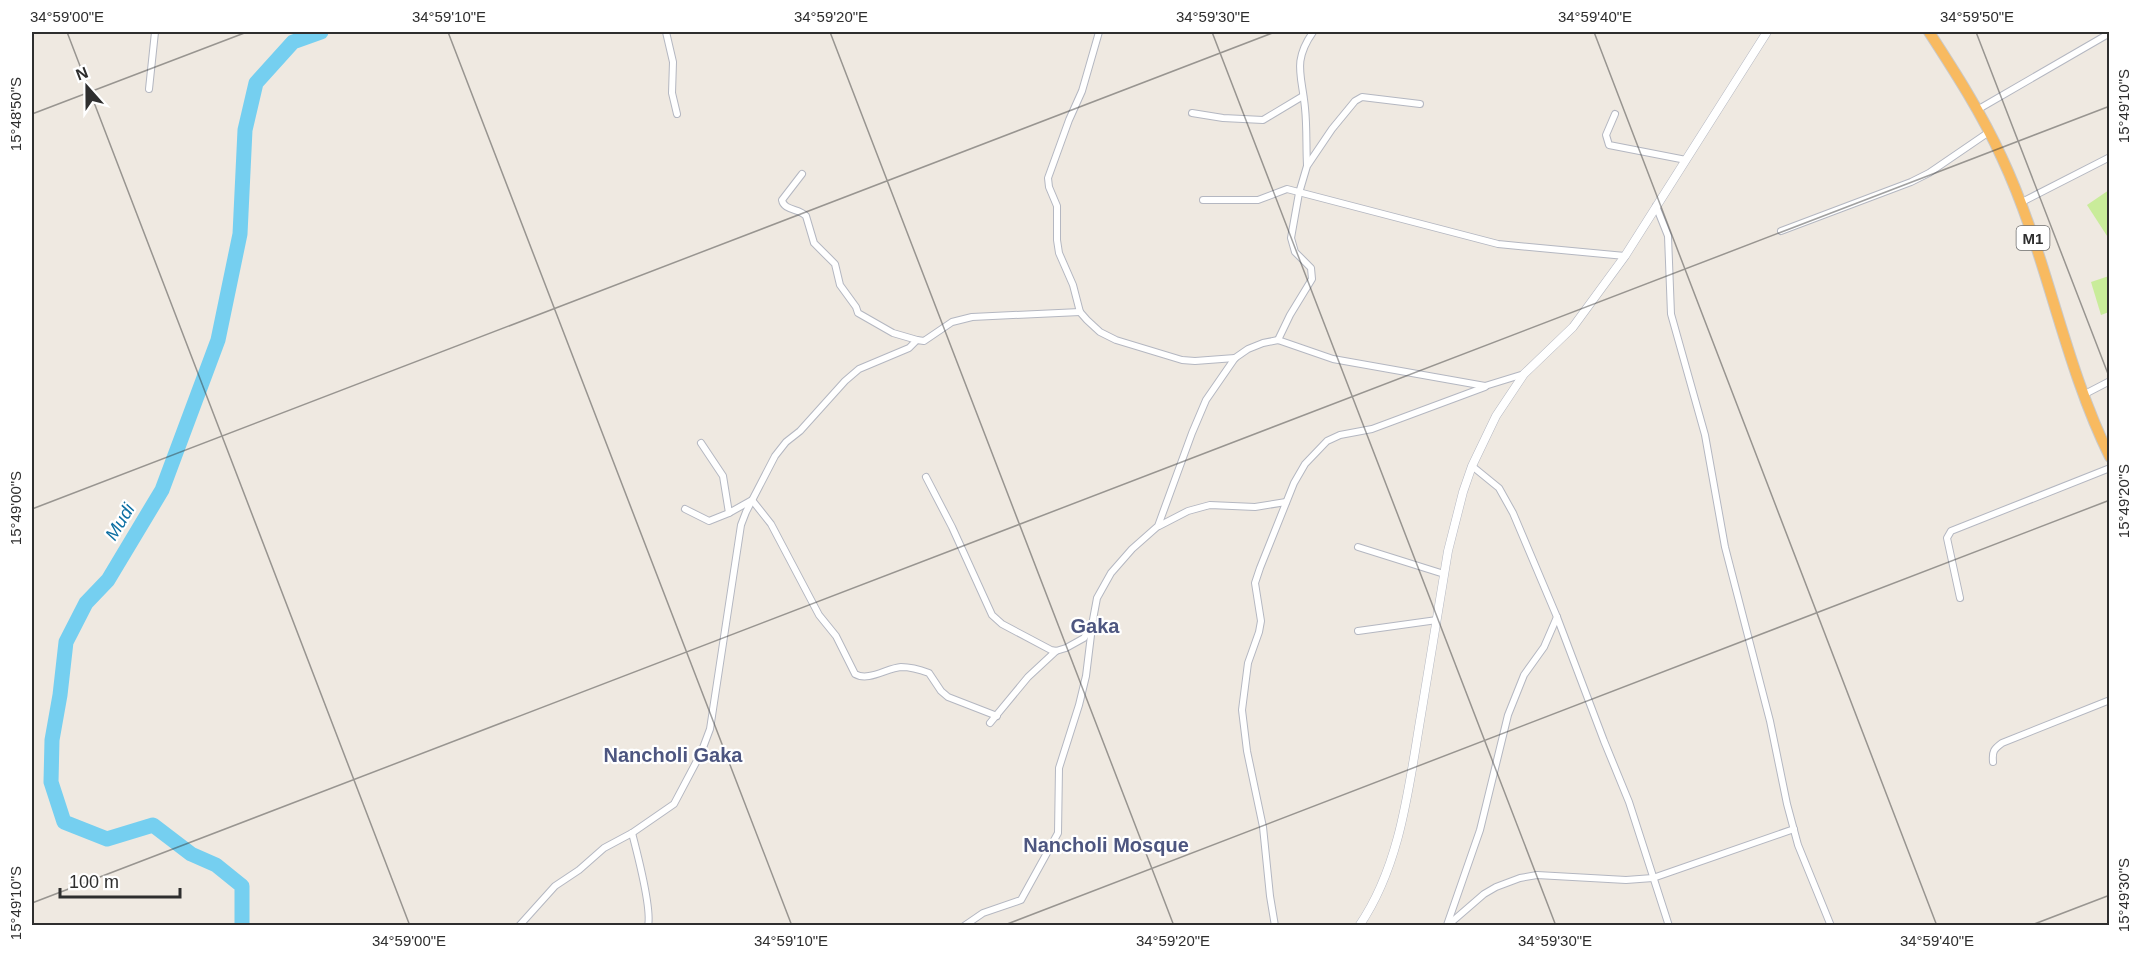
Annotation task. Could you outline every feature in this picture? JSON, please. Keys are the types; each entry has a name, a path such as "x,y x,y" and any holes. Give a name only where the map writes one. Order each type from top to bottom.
{"highway":[{"name":"M1","path":"1929,32 2002,158 2051,288 2084,395 2109,457"}],"street":[{"path":"149,89 155,32"},
{"path":"666,32 673,62 672,93 677,114"},
{"path":"1099,32 1079,99 1048,178 1048,187 1057,206 1059,253 1073,285 1080,312 1100,332 1116,340 1160,354 1195,361 1235,358 1263,343 1278,340 1333,358 1485,386"},
{"path":"1307,166 1300,61 1302,48 1312,32"},
{"path":"1359,926 1367,915 1379,887 1402,823 1444,574 1457,512 1472,466 1497,416 1524,374 1573,327 1625,256 1767,32"},
{"path":"1976,110 2109,33"},
{"path":"1192,113 1223,118 1263,120 1303,96"},
{"path":"1278,340 1312,279 1311,268 1292,246 1291,238 1299,193 1307,166 1332,129 1355,101 1362,97 1420,104"},
{"path":"1615,114 1606,135 1609,145 1686,159"},
{"path":"1781,231 1911,182 1929,173 1989,132"},
{"path":"2020,202 2109,157"},
{"path":"802,174 782,200 782,204 806,216 814,243 835,264 840,285 858,313 892,333 924,341 952,322 972,317 1080,312"},
{"path":"1203,200 1258,200 1287,189 1498,244 1625,256"},
{"path":"1656,206 1668,236 1671,314 1706,435 1725,547 1770,721 1787,804 1798,845 1831,926"},
{"path":"519,926 555,886 579,870 604,848 632,833 674,804 708,738 725,642 741,525 752,500 780,448 800,431 845,381 859,369 909,348 917,340"},
{"path":"1158,526 1203,406 1235,358"},
{"path":"1275,926 1269,896 1263,827 1247,752 1242,710 1248,663 1261,621 1255,583 1286,501 1305,464 1327,441 1340,435 1372,429 1485,386 1524,374"},
{"path":"2084,395 2109,381"},
{"path":"701,443 723,476 729,513"},
{"path":"1472,466 1499,488 1513,513 1557,617 1629,802 1669,926"},
{"path":"1960,598 1948,534 2109,468"},
{"path":"926,477 952,527 992,615 1002,624 1046,649 1056,651"},
{"path":"686,509 709,521 752,500"},
{"path":"752,500 771,524 819,615 836,636 855,674 868,676 901,667 929,673 948,697 997,716"},
{"path":"964,926 983,913 1021,900 1058,833 1059,768 1080,705 1097,598 1110,573 1158,526 1188,511 1210,505 1255,507 1286,501"},
{"path":"1358,547 1444,574"},
{"path":"1447,926 1480,830 1508,715 1524,675 1544,647 1557,617"},
{"path":"1358,631 1437,620"},
{"path":"990,723 1028,676 1056,651 1078,643 1092,625"},
{"path":"1993,762 1994,749 2002,743 2109,700"},
{"path":"1447,926 1484,894 1520,878 1537,875 1626,880 1653,878 1794,829"},
{"path":"632,833 638,853 648,926"}],"green space":[{"path":"2109,190 2109,239 2087,205"},
{"path":"2109,276 2109,312 2101,315 2091,282"}],"waterway":[{"name":"Mudi","path":"242,926 242,886 216,865 191,854 153,825 107,839 64,822 51,782 52,740 66,642 86,603 108,580 162,490 218,340 240,234 245,130 256,83 293,42 321,32"}],"district":[{"name":"Gaka","path":"1095,626"},
{"name":"Nancholi Gaka","path":"673,755"},
{"name":"Nancholi Mosque","path":"1106,845"}]}
